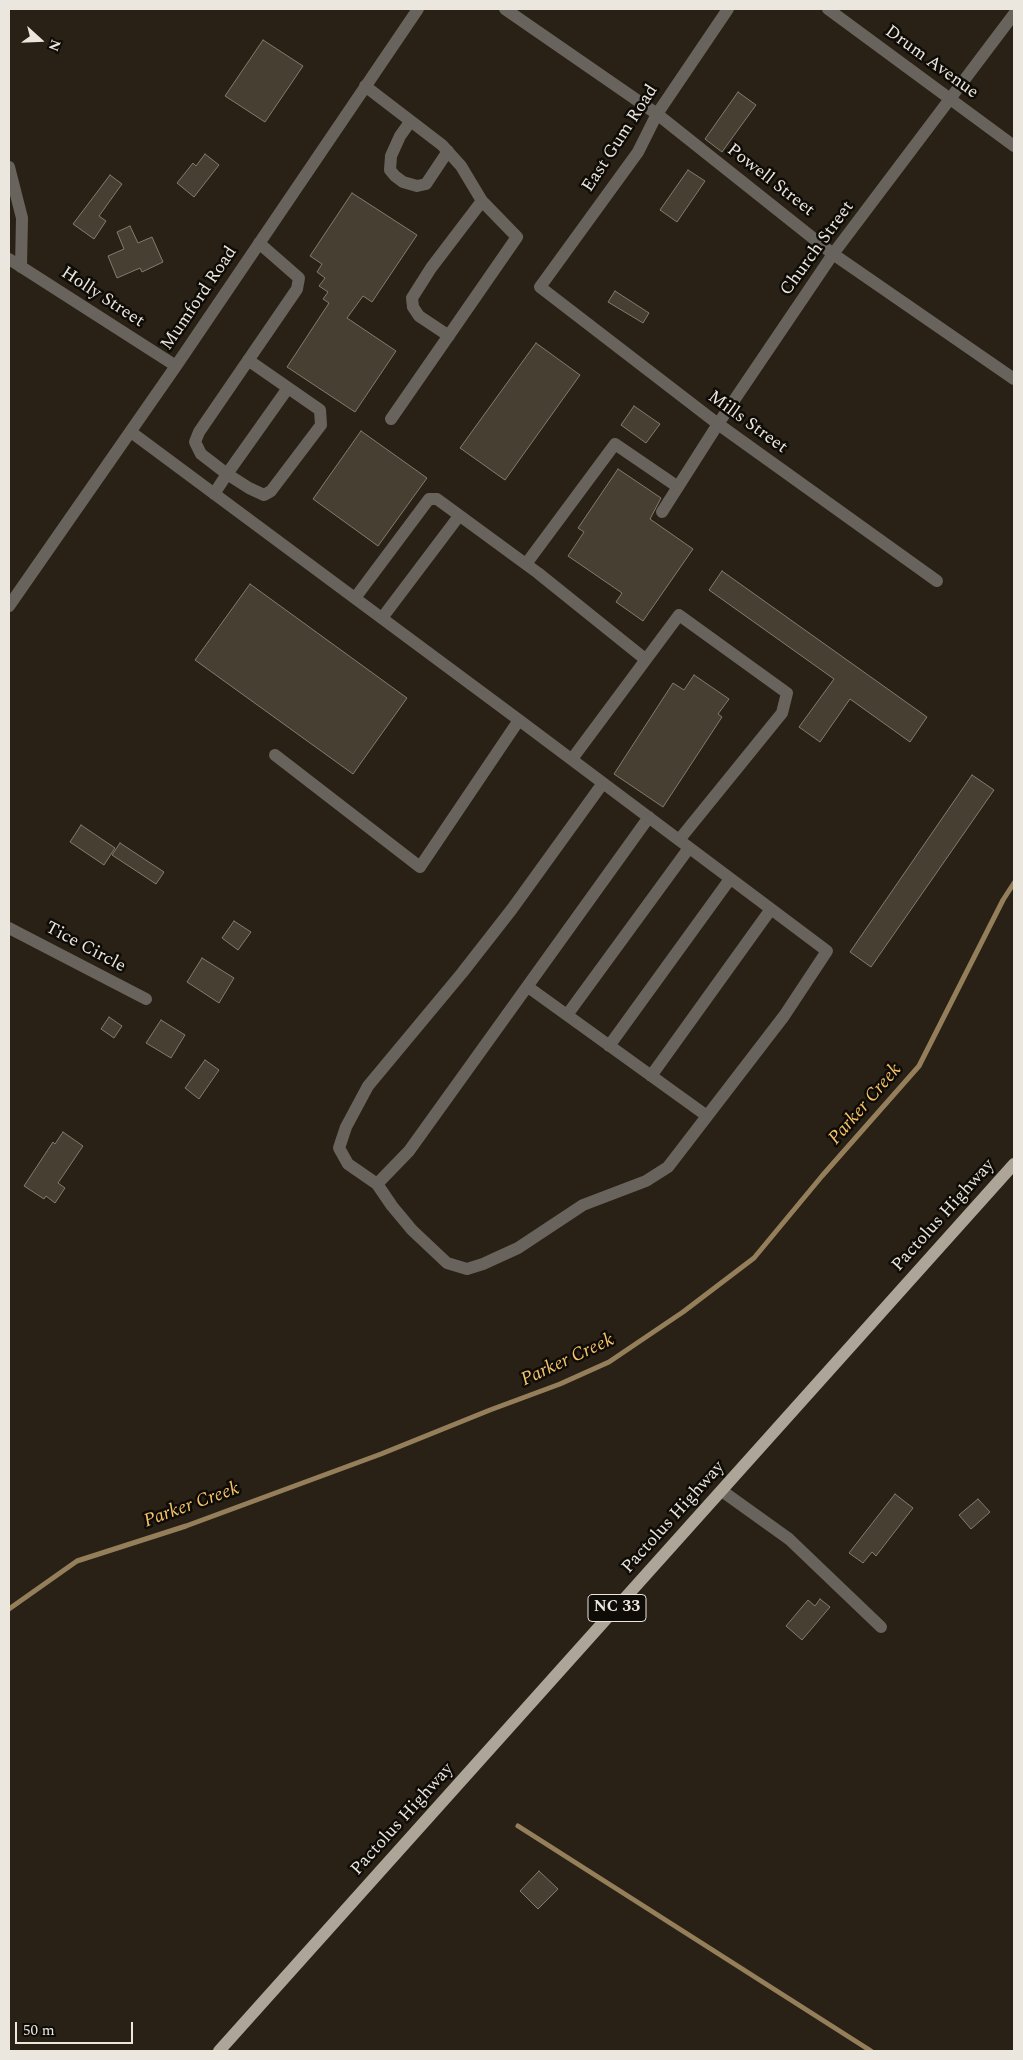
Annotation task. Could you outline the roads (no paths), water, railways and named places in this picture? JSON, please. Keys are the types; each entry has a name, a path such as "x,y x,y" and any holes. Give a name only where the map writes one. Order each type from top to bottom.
{"main road":[{"name":"Pactolus Highway","path":"219,2051 1014,1164"}],"street":[{"name":"Mumford Road","path":"9,606 176,366 418,9"},
{"name":"Powell Street","path":"505,9 657,114 834,254 1014,379"},
{"name":"East Gum Road","path":"540,287 638,152 657,114 728,9"},
{"name":"Drum Avenue","path":"828,9 1014,146"},
{"name":"Church Street","path":"662,512 718,424 834,254 1014,14"},
{"path":"365,86 448,151 461,166 482,201 517,237 391,419"},
{"path":"410,122 400,136 391,156 390,170 395,176 404,182 417,186 426,184 448,151"},
{"path":"9,167 22,218 21,266"},
{"path":"449,336 419,316 413,307 412,298 431,268 482,201"},
{"path":"248,360 320,410 321,425 271,491 264,495 227,474 201,454 195,442 211,413 248,360 297,290 299,278 259,243"},
{"name":"Holly Street","path":"9,259 176,366"},
{"name":"Mills Street","path":"540,287 718,424 937,581"},
{"path":"214,494 288,388"},
{"path":"130,432 519,720 603,783 649,818 827,951 784,1016 668,1167 646,1181 583,1205 518,1248 483,1264 468,1269 447,1263 419,1237 392,1206 377,1184 348,1164 339,1148 346,1127 368,1086 467,966 603,783"},
{"path":"526,564 615,444 678,487"},
{"path":"355,598 429,499 437,499 526,564 645,660"},
{"path":"382,618 459,516"},
{"path":"567,1015 684,844 782,713 787,694 679,615 572,760"},
{"path":"276,755 420,868 519,720"},
{"path":"377,1184 409,1151 649,818"},
{"path":"609,1046 730,878"},
{"path":"651,1076 771,909"},
{"name":"Tice Circle","path":"9,928 146,999"},
{"path":"528,987 706,1116"},
{"path":"722,1491 789,1539 881,1627"}],"waterway":[{"name":"Parker Creek","path":"9,1609 77,1561 186,1526 381,1454 560,1384 609,1362 683,1312 754,1258 822,1176 919,1066 1003,900 1014,883"},
{"path":"518,1826 871,2051"}]}
